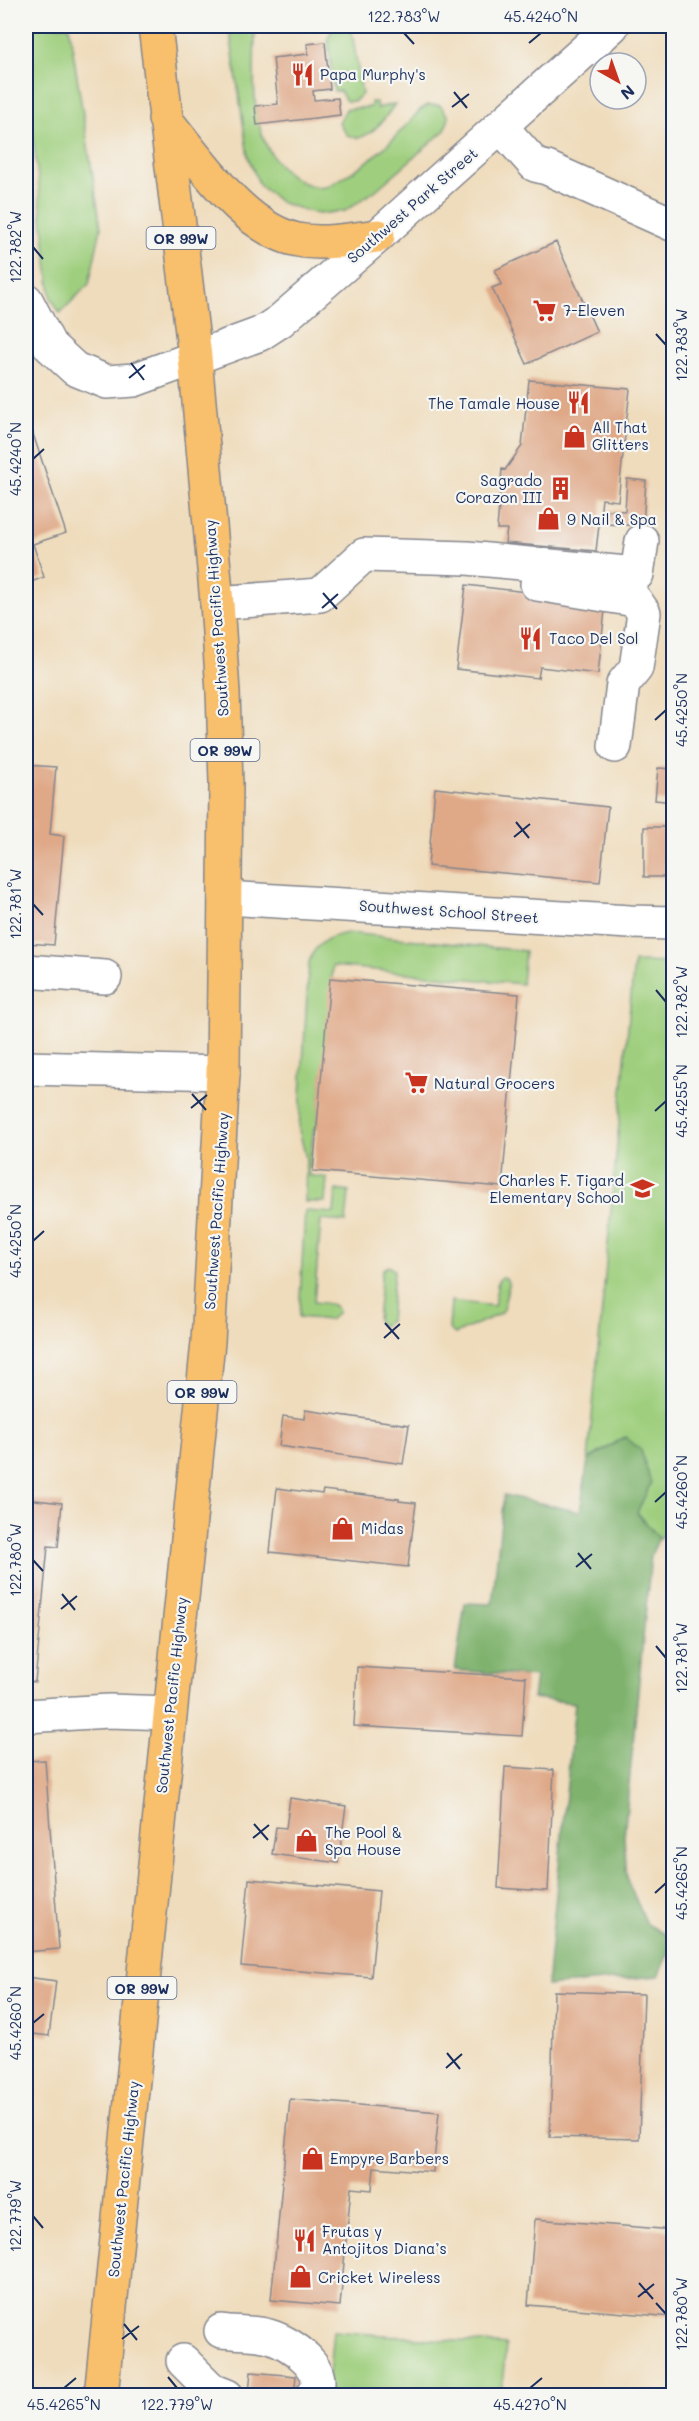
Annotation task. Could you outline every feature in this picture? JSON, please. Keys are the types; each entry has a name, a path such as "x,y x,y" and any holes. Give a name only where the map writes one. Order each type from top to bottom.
{"highway":[{"name":"Southwest Pacific Highway","path":"101,2396 208,1342 224,1073 226,783 217,603 195,357 155,26"},
{"path":"165,119 241,210 261,224 284,236 303,241 337,241 378,236"}],"street":[{"name":"Southwest Park Street","path":"26,300 50,346 75,369 107,382 134,380 260,334 280,321 378,236 612,26"},
{"path":"501,128 535,165 547,168 674,225"},
{"path":"615,746 623,684 636,668 644,613 644,588 637,574 642,541"},
{"path":"217,603 320,595 364,555 467,558 637,574"},
{"path":"467,558 518,580 635,600 644,613"},
{"name":"Southwest School Street","path":"225,898 674,923"},
{"path":"26,971 105,977"},
{"path":"26,1068 224,1073"},
{"path":"26,1716 109,1712 170,1713"},
{"path":"221,2331 269,2336 299,2351 314,2367 318,2379 316,2391 312,2396"},
{"path":"183,2361 212,2390 227,2396"}],"green space":[{"path":"26,26 69,26 101,228 89,284 60,313 51,298 26,71"},
{"path":"229,26 260,26 255,32 254,72 261,132 280,166 299,181 318,187 332,184 375,155 421,109 428,105 440,105 449,117 445,130 376,190 345,211 317,214 282,203 260,186 248,157"},
{"path":"334,26 351,26 362,94 355,101 346,101 340,91 334,91 328,38"},
{"path":"371,102 376,102 377,108 395,104 370,133 358,138 347,135 339,123 346,109 371,107"},
{"path":"348,933 525,951 522,984 333,966 317,1128 314,1128 308,1175 327,1178 325,1202 305,1202 306,1158 299,1130 309,962 319,945 335,936"},
{"name":"Charles F. Tigard Elementary School","path":"634,962 673,963 673,1527 659,1538 637,1512 625,1437 588,1460"},
{"path":"336,1190 349,1192 346,1222 321,1220 314,1302 334,1306 338,1312 329,1320 299,1317 305,1211 334,1213"},
{"path":"388,1266 394,1270 390,1321 382,1326 377,1320 382,1271"},
{"path":"502,1277 506,1278 509,1285 502,1313 455,1334 449,1329 451,1301 494,1306 498,1281"},
{"path":"625,1437 641,1450 651,1483 637,1513 659,1538 651,1555 624,1837 627,1880 647,1924 673,1939 673,1943 658,1976 547,1986 575,1703 533,1698 536,1677 455,1670 465,1603 492,1604 504,1495 580,1512 588,1460"},
{"path":"333,2331 506,2345 501,2395 327,2396"}],"building":[{"name":"Papa Murphy's","path":"325,42 330,89 313,91 314,100 338,98 340,115 257,125 255,106 278,104 273,58 308,54 307,44"},
{"name":"7-Eleven","path":"556,242 597,332 527,364 492,288 502,284 495,270"},
{"path":"529,380 630,389 618,501 602,499 596,551 505,543 507,529 497,529 502,469 505,470 522,446"},
{"path":"28,419 66,533 33,544 44,577 26,584 26,420"},
{"path":"627,479 646,481 643,526 606,524 608,510 625,511"},
{"name":"Taco Del Sol","path":"466,585 535,593 605,610 598,674 540,667 538,678 456,669"},
{"path":"26,765 56,767 50,834 64,836 54,945 26,943"},
{"path":"658,768 674,769 674,802 655,800"},
{"path":"435,788 608,807 600,882 428,866"},
{"path":"644,827 674,827 674,877 644,877"},
{"name":"Natural Grocers","path":"330,978 519,994 502,1187 313,1171"},
{"path":"305,1410 409,1425 403,1464 279,1446 283,1416 304,1419"},
{"name":"Midas","path":"277,1488 322,1494 323,1490 416,1503 408,1567 270,1552"},
{"path":"26,1499 62,1503 58,1547 48,1546 35,1682 26,1681"},
{"path":"357,1667 526,1677 522,1736 354,1726"},
{"path":"45,1760 59,1949 26,1952 26,1761"},
{"path":"505,1767 554,1770 548,1891 498,1888"},
{"name":"The Pool & Spa House","path":"290,1798 346,1806 338,1863 272,1854 276,1827 286,1828"},
{"path":"249,1879 379,1891 371,1977 241,1966"},
{"path":"26,1977 56,1981 49,2036 26,2033"},
{"path":"554,1991 644,1994 639,2139 550,2137"},
{"path":"26,2085 31,2085 27,2119 26,2119"},
{"path":"290,2099 439,2112 433,2172 374,2167 372,2190 351,2188 340,2306 271,2300"},
{"path":"535,2219 674,2230 673,2317 528,2305"},
{"path":"251,2372 296,2376 294,2396 249,2392"}],"place":[{"name":"Papa Murphy's","path":"302,74"},
{"name":"7-Eleven","path":"545,310"},
{"name":"The Tamale House","path":"578,403"},
{"name":"All That Glitters","path":"574,436"},
{"name":"Sagrado Corazon III","path":"560,489"},
{"name":"9 Nail & Spa","path":"549,519"},
{"name":"Taco Del Sol","path":"531,638"},
{"name":"Natural Grocers","path":"416,1083"},
{"name":"Charles F. Tigard Elementary School","path":"642,1189"},
{"name":"Midas","path":"343,1528"},
{"name":"The Pool & Spa House","path":"307,1841"},
{"name":"Empyre Barbers","path":"312,2158"},
{"name":"Frutas y Antojitos Diana’s","path":"304,2240"},
{"name":"Cricket Wireless","path":"300,2277"}]}
